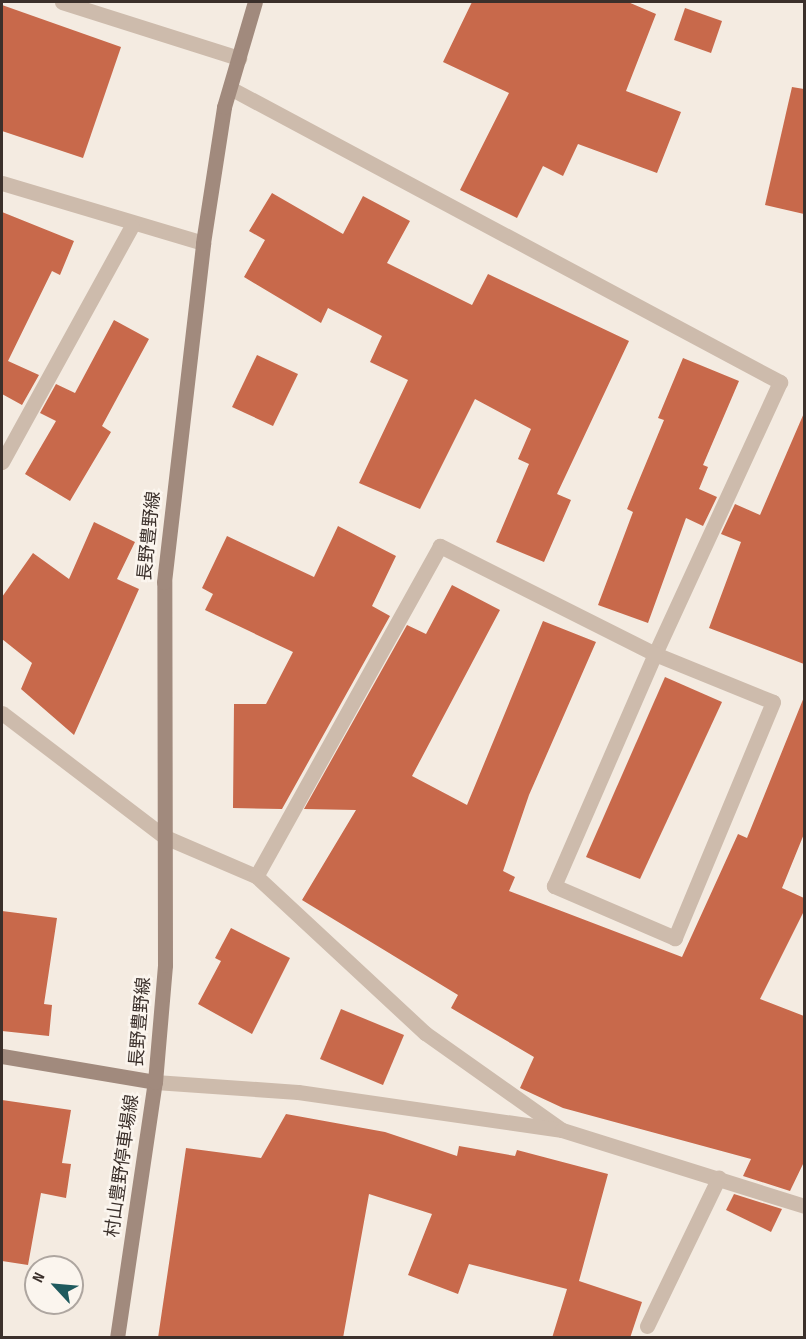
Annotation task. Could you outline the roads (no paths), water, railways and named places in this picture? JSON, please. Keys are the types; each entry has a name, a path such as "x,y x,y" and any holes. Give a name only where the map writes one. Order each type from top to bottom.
{"street":[{"path":"62,2 238,58"},
{"name":"長野豊野線","path":"155,1082 165,965 165,582 202,243 230,88 255,2"},
{"path":"230,88 780,382 655,654 554,886 675,938 773,702 655,654 440,546 256,876"},
{"path":"2,183 132,226 202,243"},
{"path":"2,462 132,226"},
{"path":"2,713 165,837 256,876 424,1033 562,1131"},
{"name":"村山豊野停車場線","path":"2,1056 155,1082 117,1338"},
{"path":"155,1082 298,1092 562,1131 720,1176 804,1206"},
{"path":"647,1326 720,1176"}]}
